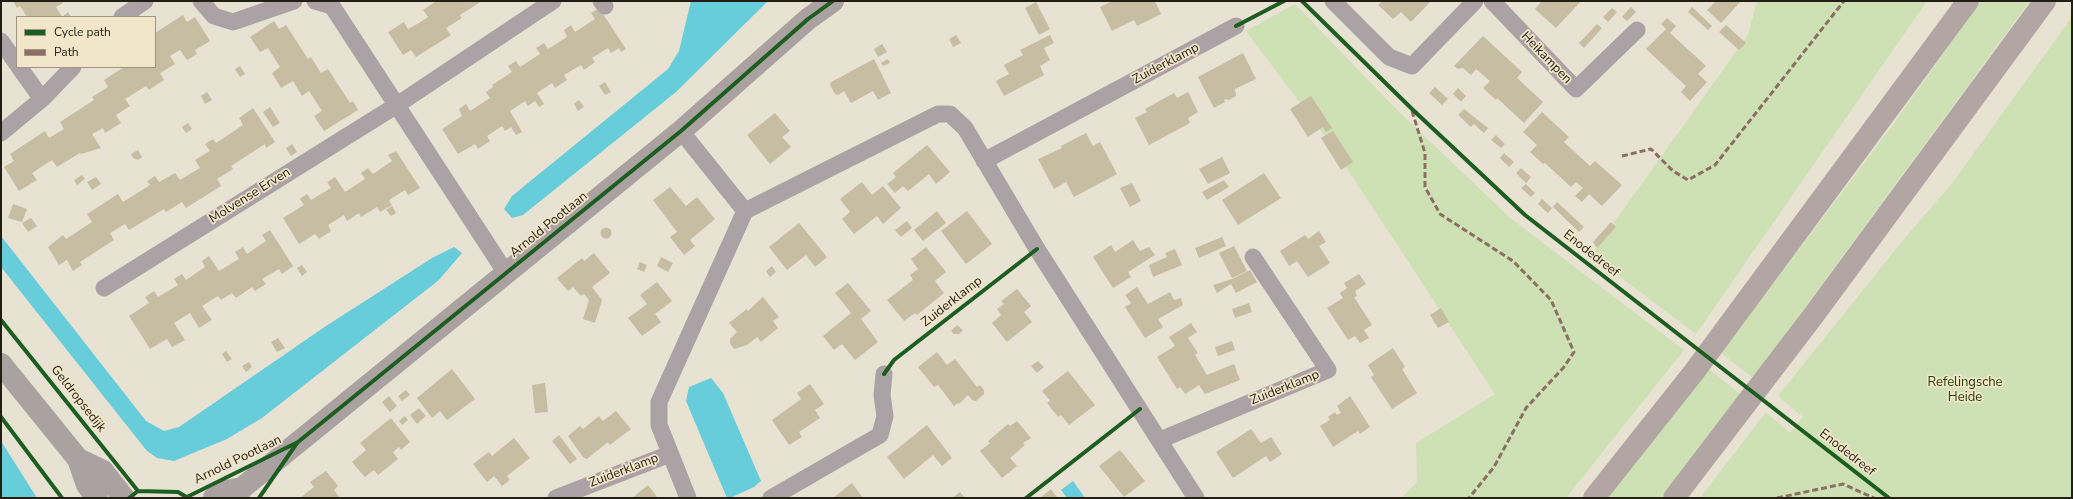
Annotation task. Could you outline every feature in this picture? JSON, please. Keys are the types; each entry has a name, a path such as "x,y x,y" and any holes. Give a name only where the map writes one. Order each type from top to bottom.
{"highway":[{"path":"1594,498 1694,372 1968,1"},
{"path":"1674,498 1804,329 2045,1"}],"street":[{"path":"124,16 146,1"},
{"path":"201,1 214,16 233,22 294,1"},
{"path":"315,1 332,6 506,273"},
{"name":"Molvense Erven","path":"104,288 397,105 553,1"},
{"name":"Arnold Pootlaan","path":"808,19 824,1"},
{"name":"Arnold Pootlaan","path":"214,498 221,492 239,493 682,130 808,19 833,1"},
{"path":"1333,1 1389,57 1412,66 1475,1"},
{"name":"Heikampen","path":"1492,1 1576,89 1637,30"},
{"name":"Zuiderklamp","path":"984,161 1236,26"},
{"path":"1,42 16,63"},
{"path":"21,68 42,99"},
{"path":"1,133 42,99 72,68"},
{"path":"682,130 745,211 938,114 950,114 965,128 1037,249 1196,498"},
{"name":"Zuiderklamp","path":"688,498 659,425 659,402 745,211"},
{"name":"Zuiderklamp","path":"1160,440 1328,370 1253,257"},
{"path":"1,364 78,459 87,485 97,498"},
{"path":"771,498 880,435 885,416 882,395 884,374"},
{"name":"Zuiderklamp","path":"556,498 670,454"},
{"path":"78,459 102,471 124,498"}],"green space":[{"path":"1757,1 1927,1 1696,334 1591,255 1748,35"},
{"path":"1981,1 2030,1 1753,378 1721,353 1889,130"},
{"path":"1295,4 1391,104 1509,217 1684,350 1566,498 1401,498 1417,482 1416,443 1495,394 1331,144 1246,31"},
{"name":"Refelingsche Heide","path":"2072,17 2072,498 1700,498 1766,412 1790,433 1803,417 1778,396 1899,245 1953,182"},
{"path":"1709,369 1740,394 1660,498 1608,498"}],"water":[{"path":"691,1 768,1 676,92 523,215 512,218 504,209 512,196 668,69 679,51"},
{"path":"1,236 146,421 164,431 179,427 326,326 432,258 454,247 462,253 439,280 262,418 227,439 174,461 157,458 147,451 1,267"},
{"path":"711,378 723,393 761,481 754,487 730,498 727,498 686,401 689,387"},
{"path":"1,441 37,498 1,498"},
{"path":"1073,481 1085,498 1067,498 1061,490"}],"building":[{"path":"13,1 61,1 63,3 56,7 61,16 26,16 20,6 17,8"},
{"path":"436,1 482,1 460,15 462,18 446,28 451,35 416,57 411,50 403,55 388,32 404,22 408,29 419,23 428,17 423,10"},
{"path":"1112,1 1155,1 1161,14 1137,26 1134,20 1112,31 1100,7"},
{"path":"1382,1 1431,1 1411,22 1401,12 1393,19 1378,5"},
{"path":"1542,1 1581,1 1556,28 1535,9"},
{"path":"1716,1 1741,1 1721,23 1707,10"},
{"path":"1036,2 1050,29 1039,35 1025,8"},
{"path":"1631,7 1636,12 1627,21 1622,17"},
{"path":"1692,7 1712,26 1708,30 1688,12"},
{"path":"599,8 626,49 621,52 619,48 611,53 608,48 592,58 595,62 584,70 581,65 564,75 567,80 555,88 552,83 537,93 544,104 539,107 535,101 528,106 525,101 510,111 522,132 516,135 511,127 505,131 502,126 487,136 490,141 478,149 475,144 458,154 442,129 462,116 459,109 466,104 470,111 490,98 486,92 493,87 492,85 512,72 508,66 516,61 520,67 540,54 536,48 544,43 548,49 567,37 564,30 571,25 575,32 595,19 591,13"},
{"path":"1612,8 1617,12 1608,22 1603,17"},
{"path":"68,12 70,16 63,16"},
{"path":"183,15 187,22 195,17 210,41 195,50 197,54 187,60 180,50 170,56 175,64 160,73 164,80 149,90 146,86 125,99 130,106 116,115 121,123 105,133 103,128 92,134 101,148 81,154 80,153 57,167 52,160 32,173 37,180 19,191 4,167 14,161 10,154 45,131 49,138 64,129 60,122 94,100 92,97 108,87 104,80 122,68 156,68 156,32"},
{"path":"1667,18 1676,26 1670,33 1706,66 1698,74 1707,82 1690,101 1681,92 1686,86 1646,49 1666,29 1661,24"},
{"path":"274,21 279,29 286,25 308,59 311,57 321,73 328,69 350,103 353,101 358,110 324,131 314,116 322,111 309,91 302,96 293,81 281,88 272,73 280,67 268,48 260,52 250,37"},
{"path":"1597,24 1602,28 1584,48 1579,43"},
{"path":"1726,25 1746,43 1739,50 1719,32"},
{"path":"956,35 961,43 953,47 949,39"},
{"path":"1050,35 1054,43 1044,48 1050,60 1040,66 1044,75 1004,96 996,81 1009,74 1004,65 1023,55 1020,50"},
{"path":"1483,36 1522,72 1517,78 1543,102 1524,123 1497,98 1496,100 1483,88 1490,81 1476,69 1471,75 1463,68 1458,69 1454,66"},
{"path":"882,44 887,52 878,57 874,49"},
{"path":"1243,53 1256,79 1235,89 1236,96 1229,100 1224,100 1225,102 1214,108 1198,77"},
{"path":"874,59 891,93 878,100 873,91 851,103 844,91 838,95 835,94 830,85 831,82"},
{"path":"888,59 890,63 883,66 881,63"},
{"path":"240,66 245,74 240,77 235,69"},
{"path":"605,82 611,92 605,95 599,86"},
{"path":"1435,87 1448,99 1442,105 1429,93"},
{"path":"1458,88 1466,96 1461,102 1453,94"},
{"path":"207,92 212,100 205,104 201,96"},
{"path":"1188,92 1198,112 1188,118 1190,123 1149,145 1135,118 1147,112 1145,109 1174,93 1177,98"},
{"path":"1311,96 1332,128 1326,132 1323,127 1308,137 1290,109"},
{"path":"579,100 584,107 578,111 574,104"},
{"path":"270,107 280,123 273,127 263,112"},
{"path":"253,108 275,142 266,148 265,144 231,166 233,169 217,179 221,186 186,208 182,202 166,212 164,209 129,230 125,224 110,233 114,240 80,262 82,265 73,271 67,260 59,265 48,247 63,235 66,239 92,222 87,214 118,194 123,202 150,185 147,181 155,176 159,182 175,173 180,180 200,168 195,160 210,151 205,144 213,139 216,143 243,125 239,118"},
{"path":"1464,109 1488,128 1484,133 1474,124 1471,127 1458,115"},
{"path":"1542,112 1569,137 1564,142 1590,166 1595,161 1622,185 1602,206 1589,194 1582,202 1575,196 1583,188 1576,182 1571,187 1545,163 1543,164 1530,152 1537,145 1523,132"},
{"path":"775,113 790,131 782,137 791,147 770,164 747,135"},
{"path":"188,123 192,129 186,133 182,127"},
{"path":"1333,131 1353,162 1341,170 1321,138"},
{"path":"1086,133 1093,146 1100,142 1117,174 1074,197 1066,182 1054,189 1038,159 1062,148 1061,146"},
{"path":"1496,135 1505,144 1501,148 1491,140"},
{"path":"292,144 297,152 291,156 286,148"},
{"path":"927,145 950,172 936,184 929,174 908,191 903,186 895,193 887,184 896,177 893,173"},
{"path":"138,150 142,157 138,160 133,158 131,154"},
{"path":"396,151 420,188 408,195 405,190 389,200 392,205 380,212 377,207 361,217 359,213 347,221 344,215 328,225 331,231 319,239 315,234 299,244 283,218 304,205 300,199 307,194 311,200 331,188 327,182 335,177 345,192 365,179 361,173 368,168 373,174 392,161 388,155"},
{"path":"1504,153 1514,162 1509,167 1500,158"},
{"path":"1222,157 1230,173 1208,184 1199,169"},
{"path":"1521,168 1531,177 1526,183 1516,173"},
{"path":"1264,173 1281,198 1238,225 1222,200"},
{"path":"82,175 85,179 77,185 74,180"},
{"path":"96,177 101,184 92,190 87,182"},
{"path":"1224,180 1229,187 1207,200 1202,192"},
{"path":"862,182 872,195 883,186 901,208 883,224 877,216 854,234 842,219 850,212 840,199"},
{"path":"1132,183 1141,201 1130,207 1120,188"},
{"path":"1526,184 1535,193 1531,197 1521,188"},
{"path":"670,187 686,206 697,197 715,219 690,240 695,246 684,255 670,237 677,232 653,200"},
{"path":"1542,199 1552,208 1548,213 1538,204"},
{"path":"1557,202 1584,227 1579,232 1553,207"},
{"path":"13,204 27,209 22,222 8,218"},
{"path":"392,206 396,213 391,216 386,210"},
{"path":"937,211 946,223 923,241 914,230"},
{"path":"967,211 992,244 966,264 941,231"},
{"path":"31,218 37,226 28,232 22,223"},
{"path":"907,221 912,228 901,237 895,230"},
{"path":"1611,222 1616,227 1597,248 1593,242"},
{"path":"799,223 827,257 815,267 806,255 787,270 769,247"},
{"path":"606,227 610,229 612,233 610,237 606,239 602,237 600,233 602,229"},
{"path":"270,230 293,266 282,274 279,269 262,279 266,284 255,291 252,287 236,298 232,293 221,300 218,296 202,306 212,320 199,328 190,313 174,323 185,340 172,347 167,339 150,349 129,316 149,303 145,297 154,291 158,297 178,285 174,279 182,274 186,280 205,267 202,261 209,256 219,271 239,259 235,252 243,247 247,254 266,241 262,235"},
{"path":"1319,231 1326,242 1319,246 1330,263 1308,277 1297,261 1289,266 1280,251 1305,235 1308,239"},
{"path":"1222,237 1226,246 1199,258 1195,248"},
{"path":"1133,240 1140,251 1149,247 1155,255 1128,272 1131,277 1113,288 1093,257 1111,245 1115,252"},
{"path":"1234,246 1247,271 1232,278 1219,253"},
{"path":"926,247 946,272 935,281 944,293 917,315 915,313 904,321 887,300 913,280 910,275 918,269 911,259"},
{"path":"1175,249 1182,265 1153,277 1149,265 1167,257 1165,253"},
{"path":"594,253 610,273 592,287 602,300 595,323 583,319 589,300 584,294 581,296 573,287 568,291 557,278 582,258 584,261"},
{"path":"661,257 673,263 668,272 657,266"},
{"path":"640,262 647,265 644,272 637,269"},
{"path":"302,265 307,272 302,276 297,268"},
{"path":"772,266 776,272 770,277 766,271"},
{"path":"1250,270 1257,282 1236,293 1231,284 1217,293 1213,285 1232,279"},
{"path":"1359,274 1366,284 1355,291 1357,296 1354,297 1372,325 1364,330 1369,338 1360,343 1355,336 1348,340 1327,308 1343,298 1340,293 1347,288 1344,283"},
{"path":"657,282 672,301 655,314 661,322 642,336 628,318 647,304 640,295"},
{"path":"848,283 871,311 861,319 878,342 855,360 842,344 834,350 823,336 851,313 835,293"},
{"path":"1137,287 1148,304 1170,292 1174,300 1181,298 1183,305 1158,319 1163,327 1145,338 1125,307 1131,303 1125,295"},
{"path":"1017,289 1031,306 1024,312 1032,322 1007,342 992,323 1001,315 997,309 1004,304 1001,301"},
{"path":"763,297 779,317 773,321 778,328 761,342 757,337 747,345 734,349 730,343 730,339 737,332 729,323 747,309 748,311"},
{"path":"1249,303 1252,312 1235,318 1232,309"},
{"path":"1441,308 1449,322 1438,328 1430,315"},
{"path":"1191,323 1197,332 1188,338 1198,353 1195,355 1207,375 1234,364 1240,380 1205,394 1199,385 1185,394 1180,387 1177,389 1157,357 1175,346 1169,337"},
{"path":"957,325 963,330 959,334 954,334 951,331"},
{"path":"278,338 285,348 277,352 271,342"},
{"path":"1232,341 1235,350 1218,356 1215,347"},
{"path":"1393,348 1405,367 1402,369 1417,393 1392,409 1371,377 1374,375 1368,365"},
{"path":"226,351 232,359 227,362 222,354"},
{"path":"937,352 947,365 955,359 977,387 980,385 984,390 984,394 976,401 972,400 968,395 959,404 958,403 954,406 938,385 934,387 918,367"},
{"path":"1038,361 1044,367 1037,373 1031,366"},
{"path":"249,362 252,367 246,372 242,366"},
{"path":"452,369 475,399 447,420 440,411 432,418 417,398"},
{"path":"1068,371 1095,405 1069,425 1061,415 1058,417 1047,403 1050,401 1042,391"},
{"path":"545,383 548,412 535,413 532,385"},
{"path":"810,384 824,404 815,410 820,418 799,432 802,437 789,445 772,420 801,399 797,393"},
{"path":"406,390 410,395 402,401 398,396"},
{"path":"389,396 397,406 390,412 382,402"},
{"path":"1350,396 1370,427 1360,434 1358,431 1333,447 1320,426 1330,420 1328,417 1335,412 1337,415 1341,413 1337,406"},
{"path":"419,408 426,416 417,424 410,415"},
{"path":"616,411 631,429 610,445 608,442 587,459 583,457 568,436 580,426 583,429 599,416 603,421"},
{"path":"405,416 408,420 402,425 399,421"},
{"path":"391,418 410,442 401,450 399,447 393,452 398,459 378,475 374,470 365,477 352,462 366,450 360,443"},
{"path":"1017,421 1031,438 1023,443 1025,445 1010,458 1017,466 1002,478 980,451 990,443 988,441 1008,424 1010,426"},
{"path":"927,425 952,458 942,466 933,455 904,479 887,457"},
{"path":"1251,429 1261,443 1271,437 1282,454 1270,462 1266,456 1233,478 1216,452"},
{"path":"559,435 577,459 570,464 552,441"},
{"path":"514,438 530,458 507,476 510,480 502,486 494,476 487,482 473,464 489,452 492,456"},
{"path":"1120,450 1145,481 1124,497 1099,466"},
{"path":"326,471 338,486 334,490 340,498 300,498 314,487 310,482"},
{"path":"852,483 863,498 833,498"},
{"path":"648,485 658,498 632,498"},
{"path":"1051,489 1057,497 1040,498"},
{"path":"960,492 965,498 952,498"}],"marked path":[{"path":"1622,156 1651,149 1673,171 1688,180 1715,165 1844,1"},
{"path":"1412,111 1425,153 1425,187 1440,214 1513,261 1551,300 1574,352 1564,367 1526,408 1494,467 1469,498"},
{"path":"1777,498 1843,484 1874,498"}],"cycle path":[{"path":"187,497 298,442 681,131 808,19 833,1"},
{"path":"1236,26 1284,1"},
{"name":"Enodedreef","path":"1302,1 1412,109 1525,215 1889,498"},
{"path":"884,374 894,360 1037,249"},
{"name":"Geldropsedijk","path":"1,320 138,491"},
{"path":"1026,498 1140,409"},
{"path":"1,417 62,498"},
{"path":"259,498 297,443"},
{"path":"129,498 138,491 178,492 188,498"}]}
